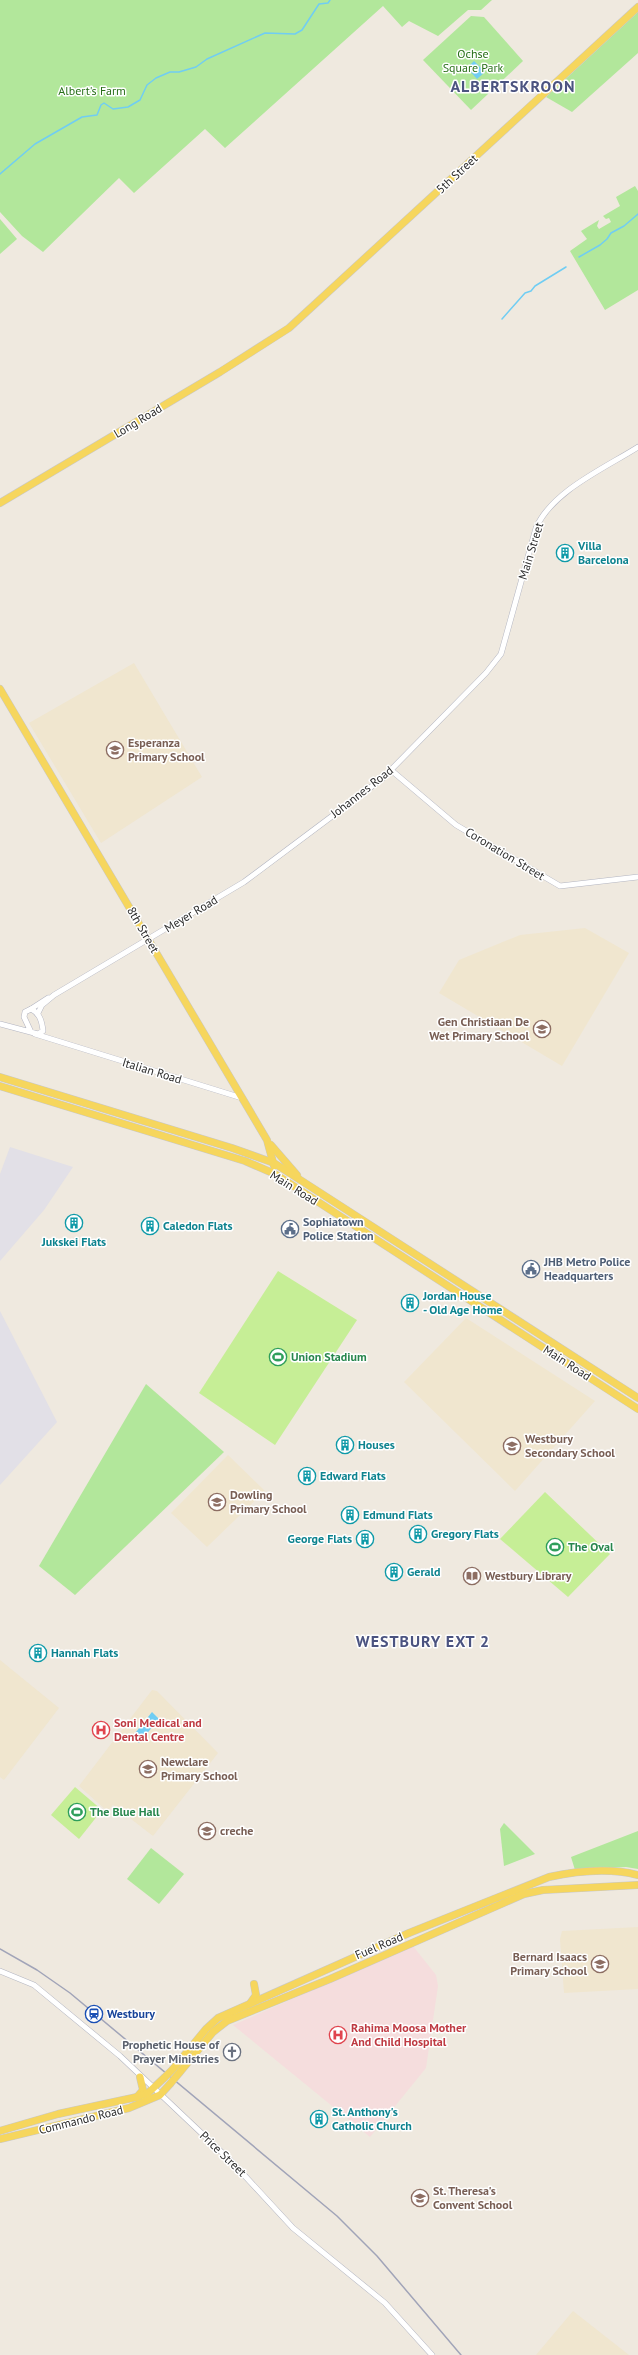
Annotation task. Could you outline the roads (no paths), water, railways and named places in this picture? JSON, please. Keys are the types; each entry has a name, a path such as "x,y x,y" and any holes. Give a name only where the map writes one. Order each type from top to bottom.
{"main road":[{"name":"5th Street","path":"275,339 296,322 638,7"},
{"name":"Long Road","path":"0,503 275,339"},
{"name":"8th Street","path":"0,689 269,1143 275,1174"},
{"name":"Main Road","path":"0,1077 259,1156 274,1163 638,1398"},
{"name":"Main Road","path":"0,1086 245,1161 275,1174 638,1409"},
{"path":"259,1156 267,1153 269,1143"},
{"path":"269,1143 300,1180"},
{"name":"Fuel Road","path":"154,2089 214,2021 251,2002 532,1882 570,1873 619,1871 638,1875"},
{"name":"Fuel Road","path":"160,2095 213,2032 227,2021 337,1976 507,1901 538,1891 638,1885"},
{"path":"251,2002 256,1995 254,1984"},
{"path":"137,2097 143,2090 140,2077"},
{"name":"Commando Road","path":"0,2131 71,2111 137,2097 154,2089"},
{"name":"Commando Road","path":"0,2139 97,2117 129,2108 160,2095"}],"street":[{"name":"Main Street","path":"501,654 530,547 541,516 561,496 638,447"},
{"name":"Johannes Road","path":"244,882 391,770 433,724 492,667 501,654"},
{"name":"Coronation Street","path":"391,770 456,825 560,886 638,877"},
{"name":"Meyer Road","path":"24,1017 25,1012 42,1000 54,995 244,882"},
{"name":"Meyer Road","path":"38,1013 42,1005 54,995"},
{"path":"24,1017 33,1033 42,1032 42,1026 38,1013 31,1009"},
{"path":"9,1027 20,1026 24,1017"},
{"name":"Italian Road","path":"0,1024 242,1098"},
{"name":"Italian Road","path":"42,1026 48,1036 63,1043"},
{"name":"Price Street","path":"0,1971 34,1985 120,2056 140,2077 247,2177 293,2228 385,2303 432,2355"}],"water":[{"path":"474,61 485,72 477,79 467,68"},
{"path":"152,1712 159,1719 139,1743 132,1737"}],"waterway":[{"path":"0,174 35,144 82,117 97,115 101,105 104,103 113,109 128,107 140,100 147,85 156,78 170,72 179,72 196,67 207,59 265,33 295,34 302,30 319,4 328,3 330,0"},
{"path":"579,257 600,245 611,233 624,226 638,214"},
{"path":"502,319 525,293 531,291 535,286 566,267"}],"railway":[{"path":"0,1949 37,1970 70,1993 337,2216 377,2256 461,2355"}],"place":[{"name":"Villa Barcelona","path":"565,553"},
{"name":"Esperanza Primary School","path":"115,750"},
{"name":"Gen Christiaan De Wet Primary School","path":"542,1029"},
{"name":"Jukskei Flats","path":"74,1223"},
{"name":"Caledon Flats","path":"150,1226"},
{"name":"Sophiatown Police Station","path":"290,1229"},
{"name":"JHB Metro Police Headquarters","path":"531,1269"},
{"name":"Jordan House - Old Age Home","path":"410,1303"},
{"name":"Union Stadium","path":"278,1357"},
{"name":"Houses","path":"345,1445"},
{"name":"Westbury Secondary School","path":"512,1446"},
{"name":"Edward Flats","path":"307,1476"},
{"name":"Dowling Primary School","path":"217,1502"},
{"name":"Edmund Flats","path":"350,1515"},
{"name":"Gregory Flats","path":"418,1534"},
{"name":"George Flats","path":"365,1539"},
{"name":"The Oval","path":"555,1547"},
{"name":"Gerald","path":"394,1572"},
{"name":"Westbury Library","path":"472,1576"},
{"name":"Hannah Flats","path":"38,1653"},
{"name":"Soni Medical and Dental Centre","path":"101,1730"},
{"name":"Newclare Primary School","path":"148,1769"},
{"name":"The Blue Hall","path":"77,1812"},
{"name":"creche","path":"207,1831"},
{"name":"Bernard Isaacs Primary School","path":"600,1964"},
{"name":"Westbury","path":"94,2014"},
{"name":"Rahima Moosa Mother And Child Hospital","path":"338,2035"},
{"name":"Prophetic House of Prayer Ministries","path":"232,2052"},
{"name":"St. Anthony's Catholic Church","path":"319,2119"},
{"name":"St. Theresa's Convent School","path":"420,2198"}],"district":[{"name":"ALBERTSKROON","path":"513,86"},
{"name":"WESTBURY EXT 2","path":"423,1641"}],"park label":[{"name":"Ochse Square Park","path":"473,61"},
{"name":"Albert's Farm","path":"92,91"}]}
